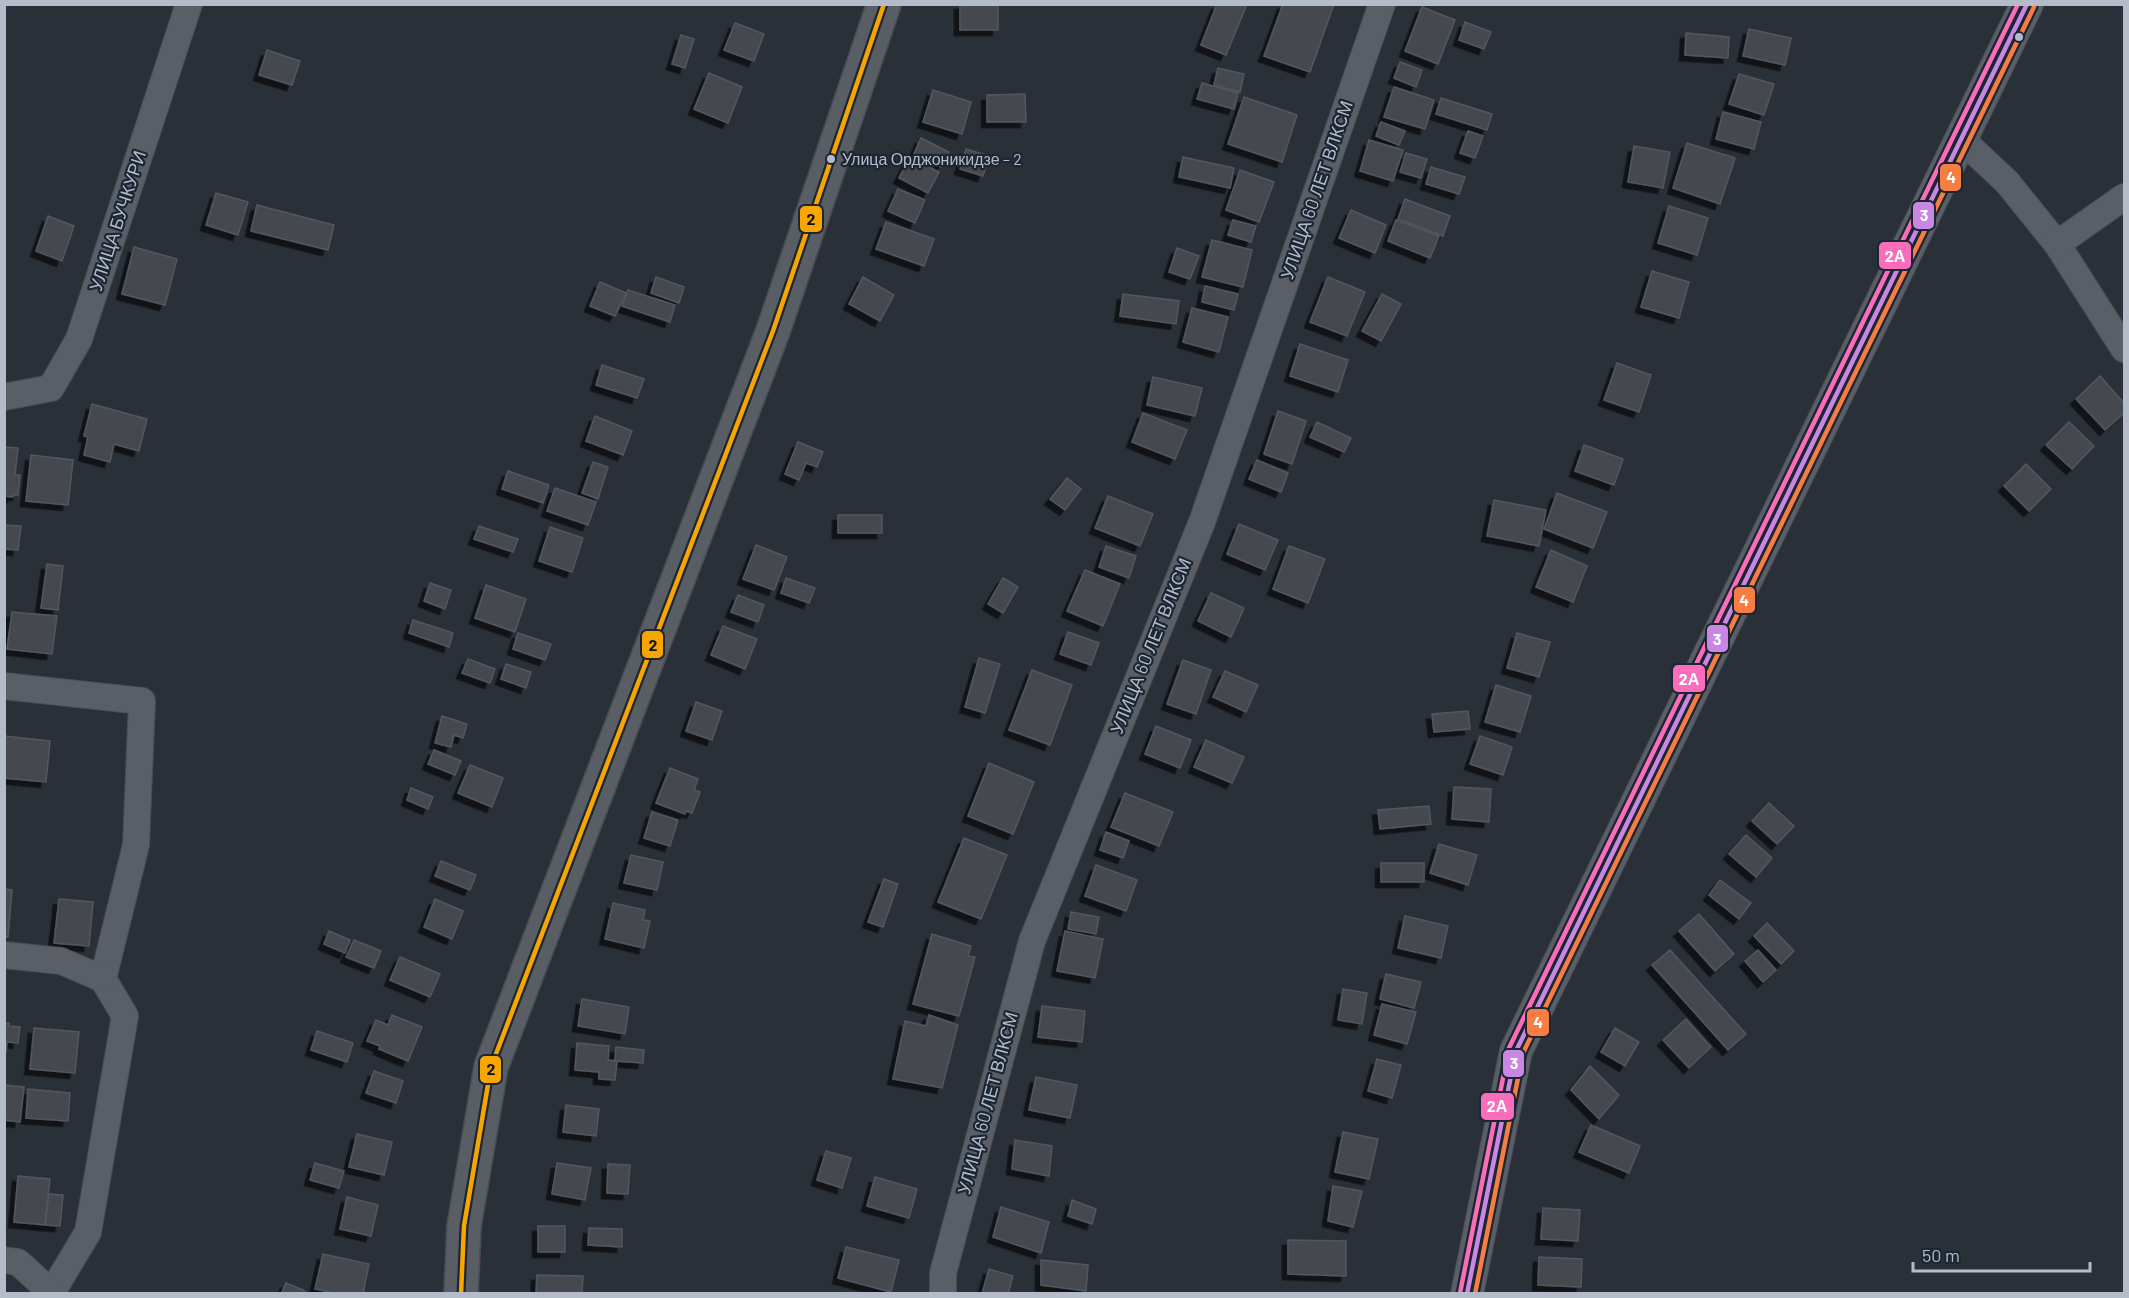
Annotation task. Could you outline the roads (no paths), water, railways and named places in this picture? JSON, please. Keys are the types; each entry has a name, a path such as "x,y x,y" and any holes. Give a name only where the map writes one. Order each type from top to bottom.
{"main road":[{"path":"461,1293 464,1226 491,1067 773,331 884,4"}],"street":[{"name":"УЛИЦА БУЧКУРИ","path":"4,397 51,388 79,339 189,4"},
{"name":"УЛИЦА 60 ЛЕТ ВЛКСМ","path":"942,1293 943,1273 1032,941 1202,522 1382,4"},
{"path":"1467,1293 1516,1051 2027,4"},
{"path":"1961,139 2007,182 2057,244 2124,349"},
{"path":"2057,244 2124,197"},
{"path":"4,686 142,701 136,845 103,979"},
{"path":"4,955 61,961 103,979 125,1016 88,1232 52,1293 18,1262 4,1260"}],"place":[{"name":"Улица Орджоникидзе – 2","path":"831,159"}]}
